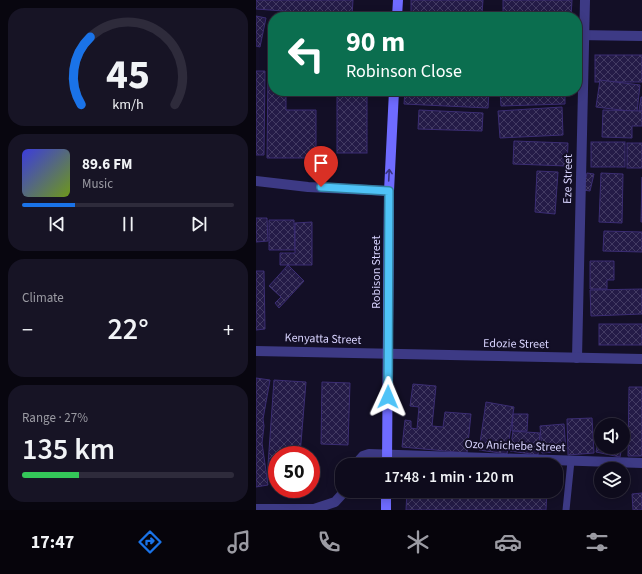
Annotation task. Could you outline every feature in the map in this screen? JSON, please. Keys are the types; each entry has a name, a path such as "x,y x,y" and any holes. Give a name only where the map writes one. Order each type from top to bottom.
{"main road":[{"path":"397,12 398,0"},
{"name":"Robison Street","path":"387,458 389,191 394,96"},
{"path":"386,498 386,510"}],"street":[{"name":"Eze Street","path":"582,26 585,0"},
{"path":"582,35 642,36"},
{"name":"Eze Street","path":"577,358 580,96"},
{"path":"256,181 308,187 389,191"},
{"name":"Kenyatta Street","path":"256,351 388,354"},
{"name":"Edozie Street","path":"388,354 642,359"},
{"name":"Ozo Anichebe Street","path":"361,458 369,454 387,454 571,461 642,462"},
{"path":"256,509 314,509 335,502 339,498"}],"lane":[{"path":"566,510 571,461"}],"building":[{"path":"256,0 353,0 352,12 297,12 256,9"},
{"path":"411,0 483,0 482,12 411,12"},
{"path":"503,0 572,0 571,12 503,12"},
{"path":"256,16 266,18 260,47 256,46"},
{"path":"595,55 642,55 642,82 595,82"},
{"path":"268,69 268,96 286,96 286,110 316,110 316,158 267,158"},
{"path":"256,71 265,71 264,155 256,155"},
{"path":"600,80 640,85 637,112 596,107"},
{"path":"337,96 367,96 367,153 337,153"},
{"path":"405,96 489,96 488,108 404,104"},
{"path":"500,96 565,96 565,104 501,106"},
{"path":"641,97 642,111 639,111"},
{"path":"562,107 563,135 500,138 498,111"},
{"path":"419,110 483,113 482,131 418,129"},
{"path":"603,110 642,111 642,126 632,126 632,138 602,137"},
{"path":"514,141 568,143 567,166 513,164"},
{"path":"591,142 625,142 625,167 591,167"},
{"path":"627,143 642,143 642,168 627,168"},
{"path":"537,171 558,172 555,214 535,212"},
{"path":"587,173 594,174 590,191 583,190"},
{"path":"601,173 623,174 622,223 599,222"},
{"path":"642,177 642,222 641,222"},
{"path":"256,218 267,218 268,241 256,242"},
{"path":"269,220 294,220 295,250 269,250"},
{"path":"312,222 312,265 280,265 280,253 295,253 295,223"},
{"path":"604,231 642,232 642,252 603,251"},
{"path":"590,261 614,261 614,280 607,280 607,289 590,289"},
{"path":"288,265 304,281 279,308 275,303 281,297 269,286"},
{"path":"256,271 264,271 265,329 256,330"},
{"path":"642,289 642,314 591,316 590,290"},
{"path":"599,324 642,324 642,345 599,345"},
{"path":"256,378 270,380 263,419 264,426 262,443 268,485 256,487"},
{"path":"274,380 306,382 301,446 269,446"},
{"path":"322,382 350,383 348,445 321,444"},
{"path":"413,384 436,386 432,426 443,427 445,412 471,414 467,453 402,447 405,420 411,421 411,428 417,429 419,407 410,406"},
{"path":"629,387 642,387 642,456 628,456 628,454 630,454 630,418 629,418"},
{"path":"486,402 514,407 507,454 479,450"},
{"path":"513,414 528,414 527,431 512,431"},
{"path":"592,418 594,453 568,455 567,419"},
{"path":"564,424 566,451 542,453 540,426"},
{"path":"513,431 540,433 538,455 510,451"},
{"path":"606,454 621,454 620,457"},
{"path":"642,493 642,510 633,510 632,494"},
{"path":"407,498 547,498 546,510 406,510"}],"route":[{"path":"321,187 389,191 388,397"}]}
